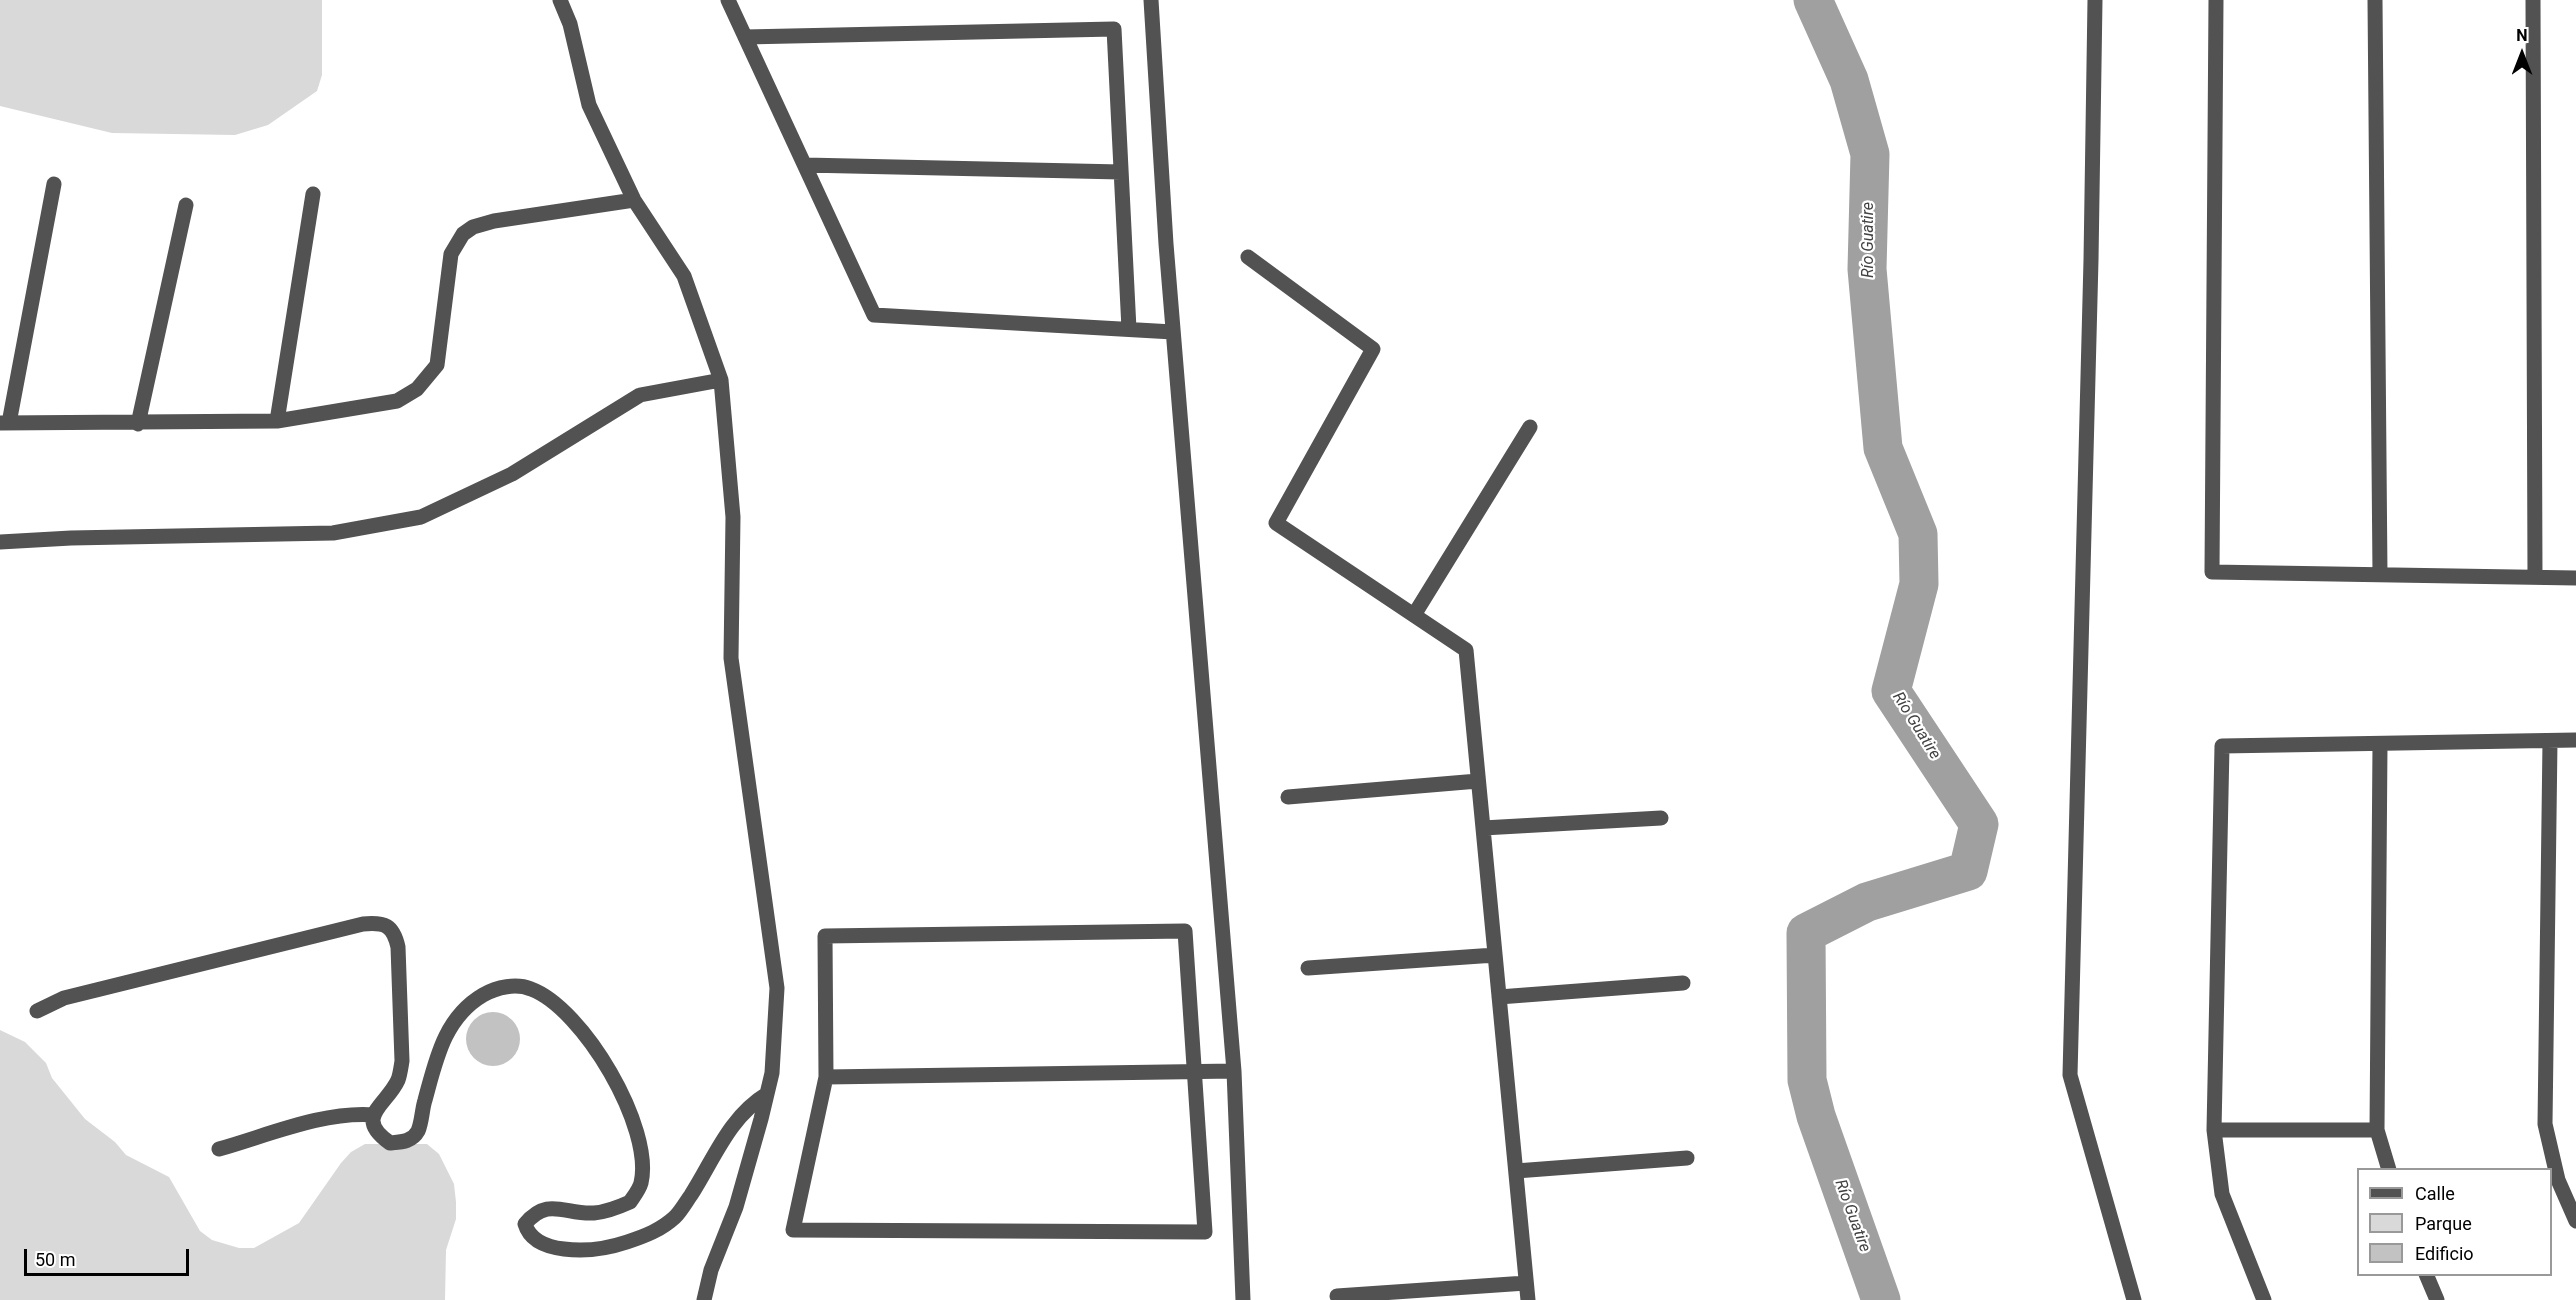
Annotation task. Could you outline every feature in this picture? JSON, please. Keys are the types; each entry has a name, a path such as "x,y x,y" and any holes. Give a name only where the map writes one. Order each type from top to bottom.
{"street":[{"path":"560,0 570,24 589,105 634,200 684,276 721,380 733,517 731,658 777,988 772,1072 767,1094 736,1207 711,1270 704,1300"},
{"path":"728,0 874,315 1173,332"},
{"path":"1151,0 1173,332 1234,1071 1243,1300"},
{"path":"2095,0 2091,260 2070,1076 2134,1300"},
{"path":"2216,0 2212,572 2576,578"},
{"path":"2375,0 2380,574"},
{"path":"2533,0 2535,577"},
{"path":"745,36 1114,29 1129,329"},
{"path":"805,165 1121,172"},
{"path":"54,183 5,423 138,424 277,421 397,401 417,389 437,365 451,254 464,234 473,227 494,221 634,200"},
{"path":"277,421 313,194"},
{"path":"138,424 186,205"},
{"path":"1248,257 1373,349 1276,523 1466,650 1528,1300"},
{"path":"0,542 71,538 333,534 421,517 512,474 640,395 721,380"},
{"path":"1414,615 1530,427"},
{"path":"2264,1300 2222,1194 2214,1130 2222,746 2576,740"},
{"path":"2550,741 2545,1124 2558,1180 2576,1221"},
{"path":"2380,744 2377,1130 2388,1168"},
{"path":"1288,797 1478,781"},
{"path":"1483,828 1661,818"},
{"path":"37,1011 63,998 376,923 389,927 395,932 398,947 402,1061 398,1079 379,1104 372,1119 375,1130 390,1143 411,1138 418,1131 436,1056 445,1035 461,1013 473,1002 497,989 516,986 531,988 569,1017 589,1040 621,1089 633,1114 642,1169 641,1183 630,1202 593,1213 563,1208 544,1209 533,1214 525,1224 527,1232 540,1243 552,1248 582,1251 621,1244 652,1234 677,1216 725,1137 751,1104 767,1094"},
{"path":"1185,931 1205,1232 793,1230 826,1077 825,936 1185,931"},
{"path":"1308,968 1495,955"},
{"path":"1499,997 1683,983"},
{"path":"826,1077 1234,1071"},
{"path":"219,1149 352,1113 374,1114"},
{"path":"2214,1130 2377,1130"},
{"path":"1516,1171 1687,1158"},
{"path":"2426,1276 2437,1300"},
{"path":"1337,1296 1526,1283"}],"green space":[{"path":"0,0 322,0 322,75 317,91 268,125 235,135 112,133 0,106"},
{"path":"0,1030 25,1042 46,1063 52,1078 85,1119 115,1142 126,1155 169,1177 200,1231 212,1240 239,1248 254,1248 299,1223 341,1163 351,1152 365,1144 427,1144 439,1154 454,1184 456,1219 446,1250 445,1300 0,1300"}],"building":[{"path":"493,1012 503,1014 512,1020 518,1029 520,1039 518,1049 512,1058 503,1064 493,1066 483,1064 474,1058 468,1049 466,1039 468,1029 474,1020 483,1014"}],"waterway":[{"name":"Río Guatire","path":"1813,0 1849,80 1870,154 1867,269 1883,448 1918,534 1919,584 1891,691 1979,824 1968,871 1867,902 1806,933 1807,1080 1816,1116 1881,1300"}]}
